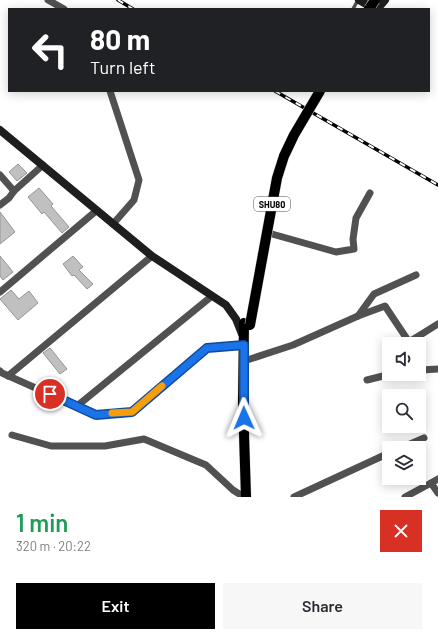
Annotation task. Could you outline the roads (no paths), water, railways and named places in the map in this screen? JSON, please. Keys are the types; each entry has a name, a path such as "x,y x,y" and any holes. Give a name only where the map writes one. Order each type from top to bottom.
{"main road":[{"name":"SHU80","path":"243,496 244,343 272,177 286,139 313,92"},
{"name":"SHU80","path":"247,324 277,178 284,156 294,135 319,92"}],"street":[{"path":"48,0 62,8"},
{"path":"359,0 373,8 378,8 385,0"},
{"path":"110,92 139,180 134,200 113,224"},
{"path":"0,130 152,256 226,306 236,319 244,343 207,348 132,412 96,415 8,376 0,371"},
{"path":"0,205 43,165"},
{"path":"0,176 14,191"},
{"path":"272,234 336,252 354,249 353,239 356,218 370,193"},
{"path":"0,292 96,211"},
{"path":"8,376 152,256"},
{"path":"358,316 374,294 416,275"},
{"path":"77,406 212,296"},
{"path":"244,361 293,346 358,316 385,306 405,337"},
{"path":"418,337 438,324"},
{"path":"426,370 438,369"},
{"path":"367,380 382,376"},
{"path":"12,435 51,446 105,446 144,439 206,465 233,490 243,496"},
{"path":"417,441 424,438"},
{"path":"294,497 382,456"},
{"path":"405,497 438,479"},
{"path":"431,483 438,493"},
{"path":"231,497 243,496"}],"railway":[{"path":"118,0 131,8"},
{"path":"277,92 438,185"}]}
